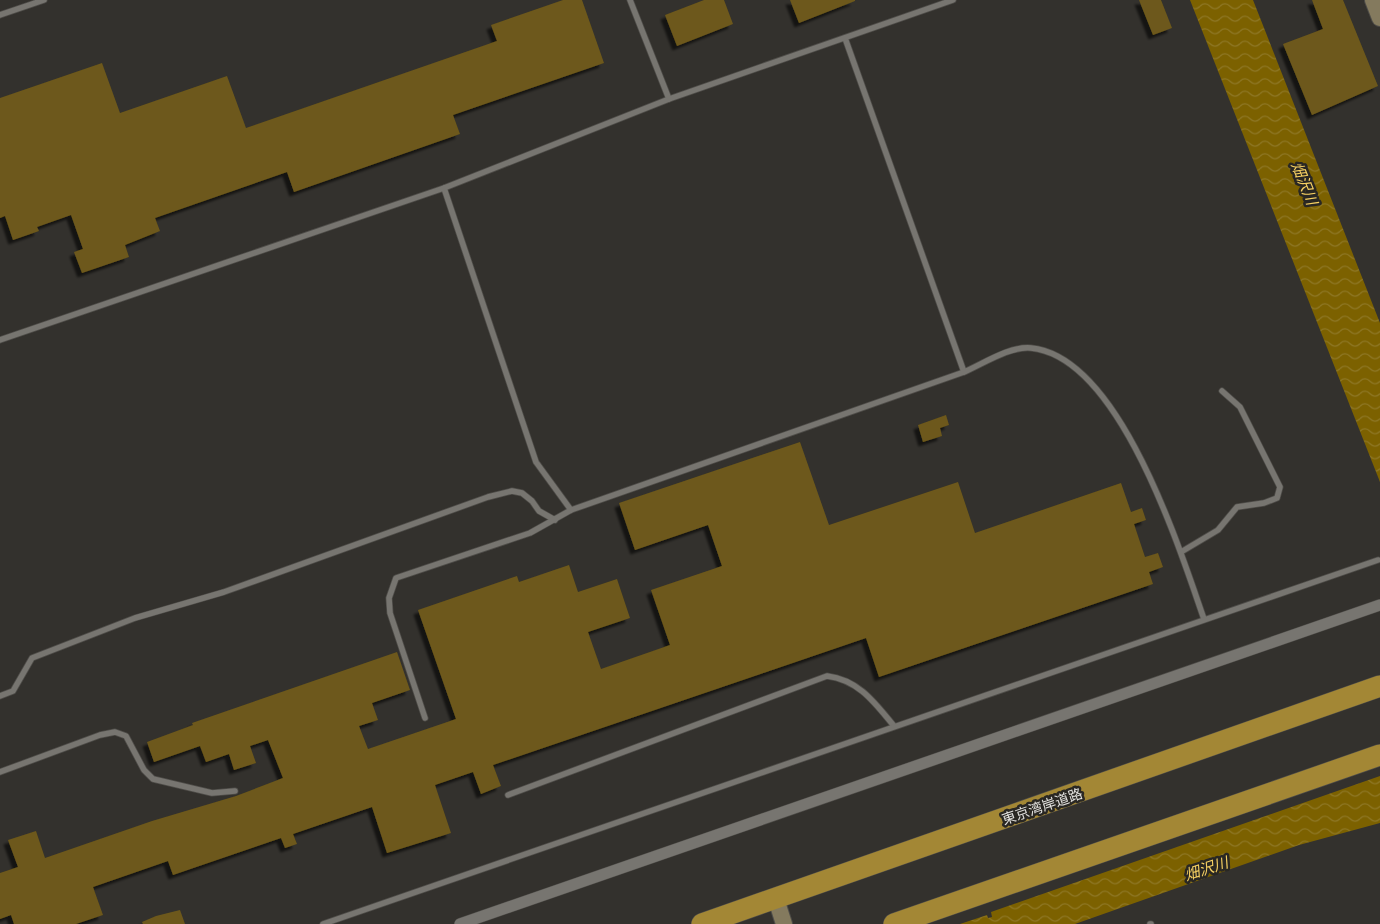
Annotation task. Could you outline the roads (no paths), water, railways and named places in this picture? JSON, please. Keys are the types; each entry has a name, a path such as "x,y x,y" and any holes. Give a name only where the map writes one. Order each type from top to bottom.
{"highway":[{"name":"東京湾岸道路","path":"702,924 1380,686"},
{"path":"894,924 1380,755"}],"street":[{"path":"1373,0 1380,18"},
{"path":"460,924 1380,605"},
{"path":"776,899 784,924"}],"lane":[{"path":"0,15 44,0"},
{"path":"630,0 669,99"},
{"path":"0,340 444,188 669,99 953,0"},
{"path":"845,38 964,372"},
{"path":"444,188 536,462 571,510"},
{"path":"425,718 390,613 389,598 396,578 530,533 571,510 964,372 1016,350 1032,348 1068,364 1108,402 1139,456 1180,552 1204,619"},
{"path":"1180,552 1218,530 1237,507 1264,503 1277,498 1280,487 1240,407 1222,391"},
{"path":"0,696 13,691 32,658 136,618 224,592 488,497 512,490 522,493 532,501 539,511 554,520"},
{"path":"323,924 1378,560"},
{"path":"508,795 827,676 837,677 861,688 894,726"},
{"path":"0,772 100,735 115,732 126,736 144,770 153,779 212,794 236,790"}],"water":[{"name":"畑沢川","path":"1190,0 1253,0 1380,323 1380,482"},
{"name":"畑沢川","path":"1380,776 1380,823 1299,845 1075,924 960,924 987,915 988,918 992,917 991,912"}]}
